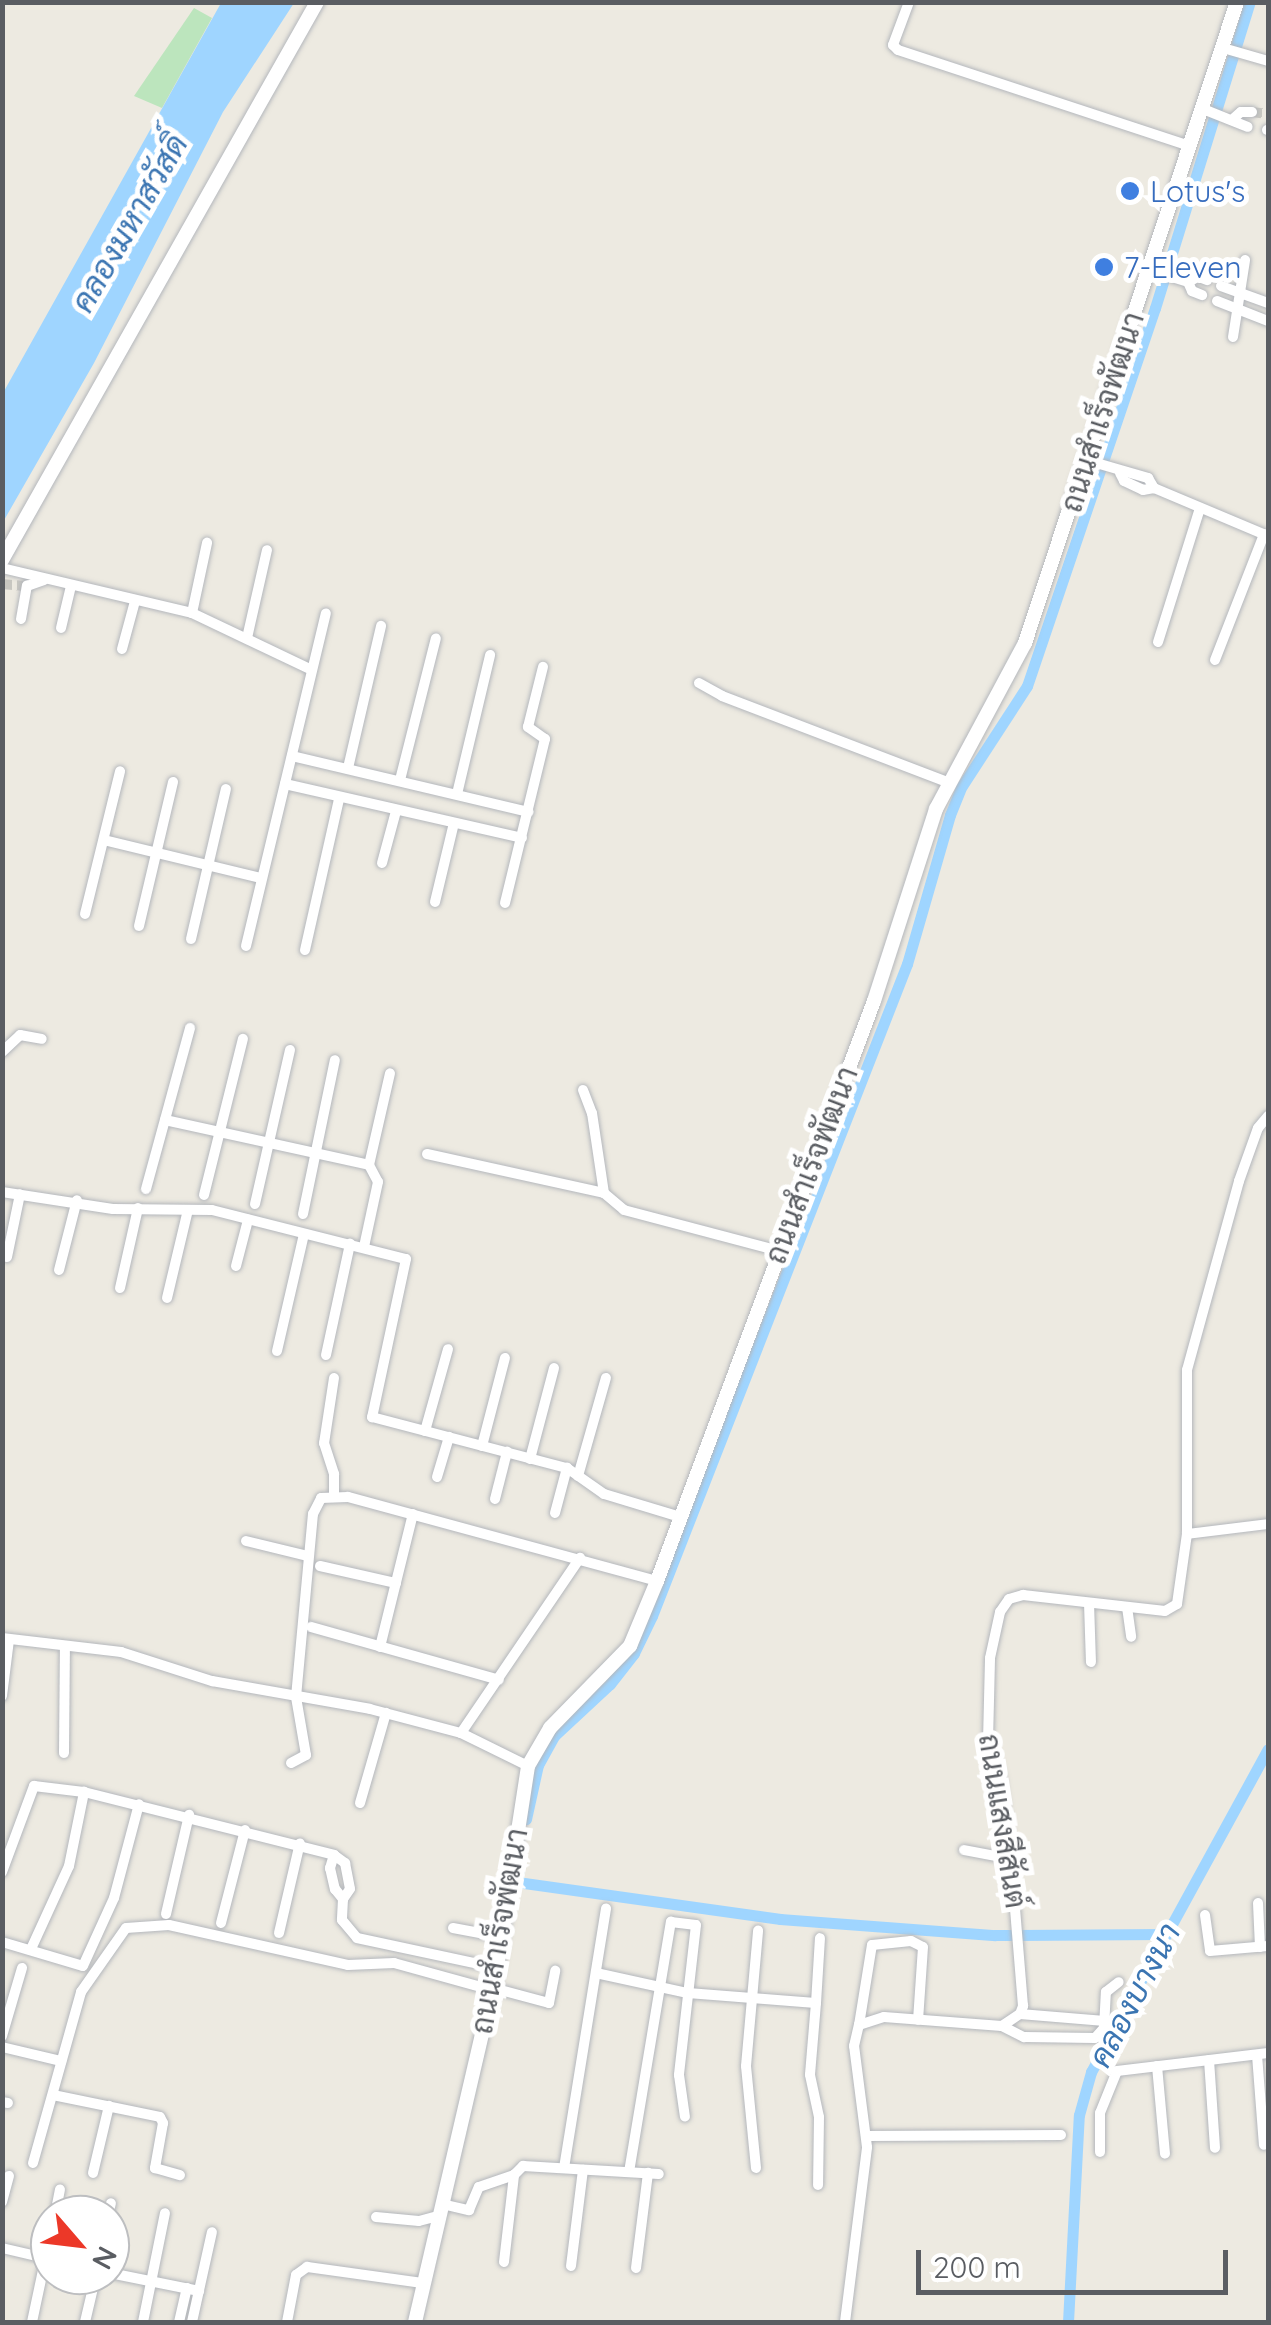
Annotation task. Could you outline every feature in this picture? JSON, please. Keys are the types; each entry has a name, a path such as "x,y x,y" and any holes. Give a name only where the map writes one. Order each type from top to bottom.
{"street":[{"path":"2,560 317,2"},
{"path":"909,2 893,46 898,50 1190,146"},
{"name":"ถนนสำเร็จพัฒนา","path":"416,2322 497,1968 528,1766 550,1728 630,1646 874,1001 947,782 1025,643 1092,463 1155,272 1190,146 1208,110 1228,49 1237,2"},
{"path":"1228,49 1268,61"},
{"path":"1208,110 1248,126"},
{"path":"1232,118 1240,112 1252,112"},
{"path":"1234,337 1245,260"},
{"path":"1155,272 1186,281 1202,295"},
{"path":"1186,281 1197,276 1207,280"},
{"path":"1221,286 1268,303"},
{"path":"1217,301 1268,321"},
{"path":"1092,463 1117,472 1124,481 1143,490 1154,488 1266,535 1214,660"},
{"path":"1158,642 1200,508"},
{"path":"192,613 207,544"},
{"path":"247,638 267,550"},
{"path":"2,568 33,572 44,580 192,613 310,669"},
{"path":"21,618 26,586 44,580"},
{"path":"61,628 70,586"},
{"path":"122,649 134,600"},
{"path":"246,946 326,612"},
{"path":"348,768 381,626"},
{"path":"400,780 436,638"},
{"path":"457,794 490,655"},
{"path":"505,903 545,739 528,727 543,666"},
{"path":"699,683 722,696 947,782"},
{"path":"292,756 528,812"},
{"path":"84,914 120,771"},
{"path":"139,926 173,782"},
{"path":"285,784 522,838"},
{"path":"192,940 226,788"},
{"path":"305,950 339,798"},
{"path":"382,863 396,811"},
{"path":"435,902 454,823"},
{"path":"104,840 262,878"},
{"path":"146,1189 190,1028"},
{"path":"2,1052 20,1034 42,1039"},
{"path":"204,1194 244,1039"},
{"path":"255,1204 290,1050"},
{"path":"304,1214 336,1060"},
{"path":"364,1247 378,1182 369,1165 390,1074"},
{"path":"583,1090 592,1113 604,1193"},
{"name":"ถนนแสงสีสันต์","path":"1020,2014 1024,1987 1020,1926 1000,1778 988,1741 994,1630 1009,1600 1024,1596 1165,1612 1177,1604 1187,1534 1187,1370 1239,1182 1258,1128 1268,1116"},
{"path":"164,1120 369,1165"},
{"path":"427,1154 604,1193 624,1210 779,1250"},
{"path":"2,1192 77,1200 113,1209 188,1210 248,1220 406,1259 372,1418 566,1468 604,1494 677,1516"},
{"path":"7,1257 20,1194"},
{"path":"59,1270 77,1200"},
{"path":"120,1288 138,1208"},
{"path":"167,1298 188,1210"},
{"path":"236,1266 248,1220"},
{"path":"277,1351 304,1234"},
{"path":"326,1355 350,1244"},
{"path":"426,1431 448,1348"},
{"path":"482,1446 505,1358"},
{"path":"530,1458 554,1368"},
{"path":"334,1378 324,1443 334,1474 334,1494"},
{"path":"578,1476 606,1378"},
{"path":"437,1478 449,1437"},
{"path":"496,1499 507,1452"},
{"path":"555,1513 566,1468"},
{"path":"291,1763 306,1755 296,1697 315,1504 334,1494 656,1581"},
{"path":"380,1646 413,1514"},
{"path":"1187,1534 1268,1524"},
{"path":"246,1541 308,1556"},
{"path":"461,1734 580,1558"},
{"path":"320,1566 396,1583"},
{"path":"1088,1603 1091,1662"},
{"path":"1127,1607 1130,1638"},
{"path":"311,1628 499,1680"},
{"path":"2,1696 6,1639 121,1652 212,1680 386,1713 461,1734 528,1766"},
{"path":"64,1753 65,1646"},
{"path":"360,1804 386,1713"},
{"path":"2,1872 34,1786 84,1792 190,1815 334,1855 330,1868 335,1889 343,1899 342,1920 357,1938 497,1968"},
{"path":"31,1949 69,1866 84,1792"},
{"path":"2,1942 83,1966 114,1898 139,1804"},
{"path":"166,1914 190,1815"},
{"path":"222,1923 245,1830"},
{"path":"280,1933 300,1843"},
{"path":"964,1850 1011,1859"},
{"path":"1205,1915 1210,1951 1264,1946 1258,1903"},
{"path":"564,2168 606,1908"},
{"path":"630,2172 671,1922 696,1926 679,2075 685,2117"},
{"path":"33,2163 86,1984 126,1928 145,1923 348,1965 394,1964 548,2004 555,1971"},
{"path":"453,1928 502,1937"},
{"path":"756,2168 746,2066 758,1931"},
{"path":"818,2185 819,2118 810,2076 820,1938"},
{"path":"845,2322 867,2136 854,2046 872,1945 911,1941 923,1947 918,2020"},
{"path":"2,2036 22,1968"},
{"path":"596,1974 688,1993 816,2003"},
{"path":"859,2025 884,2016 1002,2026 1024,2038 1095,2038 1105,2022 1103,1999 1109,1985 1119,1982"},
{"path":"1002,2026 1020,2014 1105,2022"},
{"path":"2,2046 61,2061"},
{"path":"1100,2152 1100,2113 1117,2071 1263,2054 1264,2145"},
{"path":"1208,2060 1214,2148"},
{"path":"1156,2066 1165,2154"},
{"path":"53,2094 160,2117 163,2123 155,2168 180,2175"},
{"path":"93,2173 109,2106"},
{"path":"867,2136 1061,2135"},
{"path":"376,2217 419,2221 440,2210 468,2210 479,2187 514,2175 523,2166 653,2174 636,2268"},
{"path":"572,2266 583,2170"},
{"path":"504,2262 514,2175"},
{"path":"2,2202 9,2176"},
{"path":"59,2195 60,2190"},
{"path":"142,2322 165,2213"},
{"path":"179,2322 212,2232"},
{"path":"2,2248 30,2254"},
{"path":"286,2322 296,2275 307,2267 423,2282"},
{"path":"130,2277 193,2290"},
{"path":"192,2322 193,2290"},
{"path":"32,2322 39,2295"},
{"path":"85,2322 91,2295"}],"green space":[{"path":"194,8 212,18 162,108 134,96"}],"water":[{"name":"คลองมหาสวัสดิ์","path":"221,3 294,3 223,112 94,363 3,522 3,393"}],"waterway":[{"path":"526,1819 538,1765 554,1736 610,1684 634,1653 652,1616 907,964 950,815 962,786 1027,686 1155,308 1250,2"},
{"name":"คลองบางนา","path":"1068,2322 1079,2115 1091,2072 1268,1749"},
{"path":"519,1867 517,1882 780,1919 995,1935 1165,1934"}],"tunnel":[{"path":"1252,112 1268,114"},
{"path":"2,584 27,586"}],"place":[{"name":"Lotus's","path":"1130,191"},
{"name":"7-Eleven","path":"1104,267"}]}
